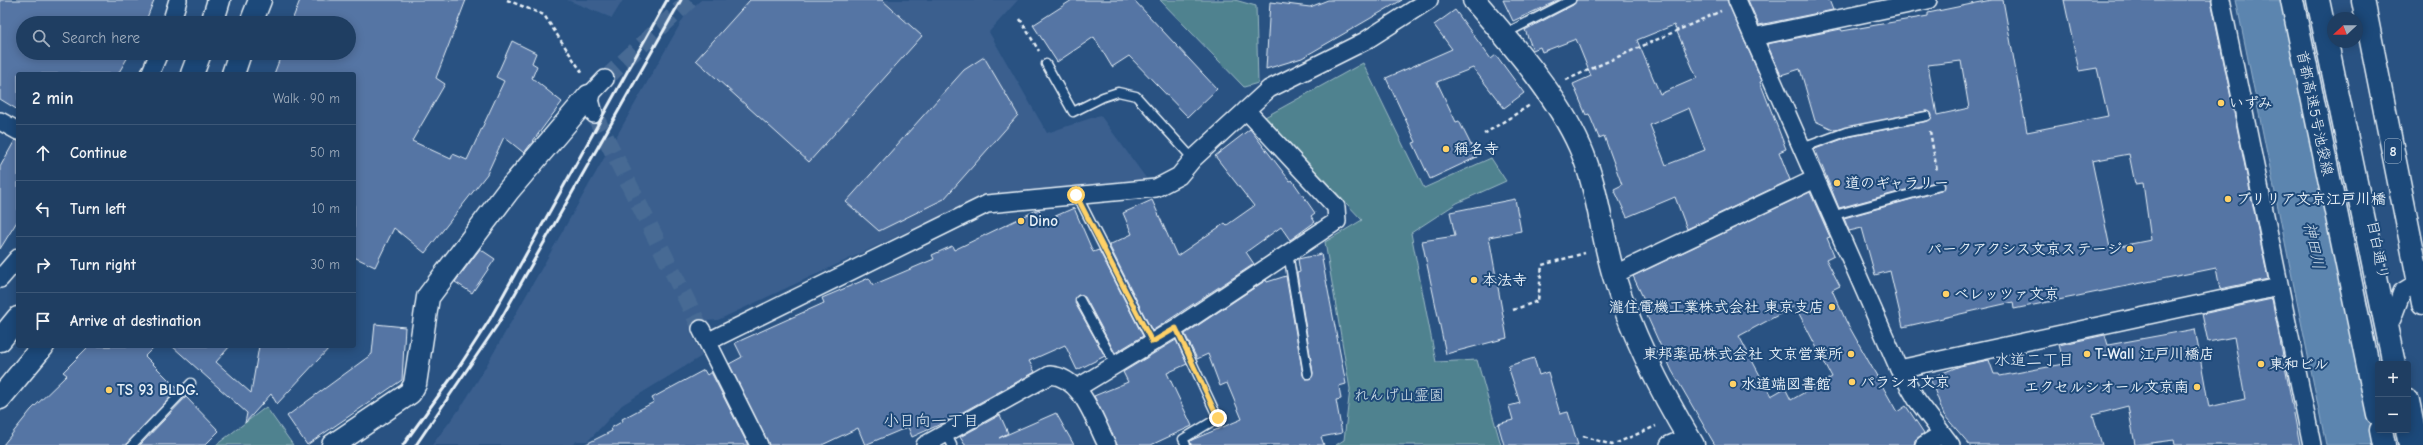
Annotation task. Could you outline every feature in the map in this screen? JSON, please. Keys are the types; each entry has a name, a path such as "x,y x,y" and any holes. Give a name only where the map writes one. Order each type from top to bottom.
{"main road":[{"path":"214,16 219,0"},
{"path":"254,16 260,0"},
{"path":"1474,0 1503,34 1540,96 1580,146 1596,194 1613,275 1640,348 1691,441"},
{"name":"首都高速5号池袋線","path":"2292,0 2375,400"},
{"name":"首都高速5号池袋線","path":"2318,0 2393,361"},
{"path":"2328,0 2330,12"},
{"name":"8","path":"2363,0 2421,280 2423,303"},
{"name":"目白通り","path":"2337,48 2400,361"},
{"path":"193,72 197,60"},
{"path":"234,72 238,60"},
{"path":"334,445 410,393 415,384 428,297 432,290 462,255 508,191 592,105"},
{"path":"0,340 16,320"},
{"path":"0,398 40,348"},
{"path":"2411,416 2417,445"},
{"path":"2382,433 2384,445"},
{"path":"2408,433 2410,445"}],"street":[{"path":"173,16 178,0"},
{"path":"758,445 705,335 987,204 1156,188 1179,176 1193,159 1269,89 1365,41 1429,0"},
{"path":"1753,37 1928,0"},
{"path":"2221,0 2312,445"},
{"path":"1738,2 1899,368 1917,400 1947,439 1924,445"},
{"path":"151,72 156,60"},
{"path":"592,105 605,79"},
{"path":"1077,388 1176,328 1336,221 1336,207 1246,110"},
{"path":"0,121 16,130"},
{"path":"1613,275 1815,179"},
{"path":"0,279 16,260"},
{"path":"2392,318 2402,292 2421,280"},
{"path":"1899,368 2279,286"},
{"path":"925,445 949,439 1050,375 1059,376 1077,388 1107,445"},
{"path":"1668,445 1691,441"}],"lane":[{"path":"1503,34 1571,0"},
{"path":"1046,64 1073,112 1103,97 1118,92 1136,96 1193,159"},
{"path":"1802,148 1846,132 1927,116"},
{"path":"1831,216 1940,186"},
{"path":"1076,195 1152,342"},
{"path":"1288,253 1308,374"},
{"path":"1080,300 1115,364"},
{"path":"1176,328 1218,418 1183,439 1186,445"},
{"path":"132,445 191,383"}],"path":[{"path":"507,0 544,15 584,74 592,105"},
{"path":"1484,134 1540,96 1738,2"},
{"path":"1020,19 1046,64"},
{"path":"1927,116 1940,186"},
{"path":"1513,310 1538,301 1542,265 1586,253"},
{"path":"1583,436 1612,445 1662,423"}],"shaded area":[{"path":"567,0 623,0 612,18"},
{"path":"701,0 1018,0 989,32 1047,133 1100,115 1149,182 988,194 718,320 707,321 690,331 702,356 622,405 588,441 577,441 572,445 432,445 461,407 481,375 687,12"}],"green space":[{"path":"1160,0 1235,0 1256,6 1258,83 1244,87"},
{"name":"れんげ山霊園","path":"1363,63 1424,188 1491,158 1506,181 1457,203 1411,233 1436,362 1477,360 1501,445 1336,445 1344,440 1350,389 1325,242 1362,220 1265,117"},
{"path":"266,407 293,445 216,445"}],"water":[{"name":"神田川","path":"2236,0 2298,0 2375,414 2375,433 2393,433 2395,445 2326,445"}],"building":[{"path":"0,0 154,0 148,16 16,16 16,60 126,60 119,72 16,72 16,109 0,99"},
{"path":"300,0 466,0 436,78 445,84 412,141 451,159 453,154 467,160 504,81 496,77 512,41 536,53 532,63 537,66 532,78 562,102 524,153 504,137 487,174 425,253 394,228 375,267 356,258 356,72 275,72 279,60 356,60 356,16 294,16"},
{"path":"750,0 882,0 922,36 809,162 696,60"},
{"path":"1072,0 1134,0 1217,89 1188,117 1129,56 1112,67 1094,37 1057,62 1033,25"},
{"path":"1328,0 1402,0 1302,58 1266,69 1270,2 1310,7"},
{"path":"1503,0 1559,0 1513,21"},
{"path":"1576,0 1727,0 1762,81 1760,82 1786,149 1779,152 1790,180 1687,229 1675,197 1627,217 1614,189 1622,185 1604,136 1599,138 1589,114 1586,115 1573,84 1591,76 1576,39 1542,52 1540,47 1533,50 1525,30 1573,5","holes":["1674,25 1697,78 1660,94 1637,40","1689,108 1705,150 1666,165 1650,125"]},
{"path":"1748,0 1829,0 1833,10 1759,25"},
{"path":"1991,0 2003,0 2027,132 2108,116 2097,68 2079,71 2064,0 2211,0 2268,279 2220,289 2216,268 2014,309 2013,302 1903,327 1890,271 1875,275 1862,228 1849,231 1844,218 1941,191 1945,184 1939,181 1839,208 1815,149 1848,137 1928,121 1932,115 1926,111 1835,130 1815,121 1800,69 1781,75 1767,44 1841,29 1842,31 1928,16 1928,13","holes":["1961,61 1969,108 1937,115 1928,65","2129,154 2135,184 2143,183 2151,240 2110,248 2092,161"]},
{"path":"1455,10 1491,59 1496,55 1524,93 1504,108 1473,68 1437,82 1456,122 1459,121 1477,157 1430,179 1413,143 1416,142 1386,78 1452,49 1434,25"},
{"path":"984,57 1018,115 944,199 879,231 846,202 964,70"},
{"path":"1250,129 1290,181 1292,180 1315,213 1311,216 1315,222 1290,240 1281,227 1246,252 1254,264 1152,331 1109,245 1132,234 1123,213 1152,200 1177,256 1225,223 1227,225 1254,206 1215,156"},
{"path":"16,140 16,223 0,249 0,167"},
{"path":"1810,192 1830,237 1827,238 1834,255 1826,259 1840,286 1832,290 1846,321 1897,412 1906,406 1924,433 1915,440 1914,445 1715,445 1672,371 1644,309 1648,308 1633,276","holes":["1795,306 1832,377 1791,400 1785,388 1771,396 1739,336"]},
{"name":"本法寺","path":"1515,199 1521,231 1489,237 1507,338 1446,354 1422,241 1455,236 1450,212"},
{"path":"1074,208 1093,252 1099,250 1143,336 1115,353 1085,297 1078,295 1075,303 1105,356 1077,370 1065,345 1029,361 1035,372 943,423 912,437 908,427 865,445 858,428 822,445 769,445 729,364 742,357 735,343 824,303 822,298 869,278 873,285 934,259 932,255 952,246 954,250 1039,209 1044,221"},
{"path":"480,249 495,259 472,293 455,282"},
{"path":"1321,254 1346,384 1339,386 1341,399 1336,400 1342,433 1321,437 1324,445 1191,445 1190,441 1242,419 1227,383 1220,386 1208,354 1197,359 1185,334 1266,280 1267,282 1286,276 1303,375 1306,379 1311,378 1313,373 1297,273 1300,272 1298,259"},
{"path":"2272,299 2300,445 2175,445 2174,440 2135,445 2128,406 2093,415 2102,445 1970,445 1944,415 1930,378 1960,366 1989,360 1994,374 1999,374 2000,376 2064,364 2059,345 2105,335 2108,345 2195,329 2209,407 2245,399 2234,337 2208,342 2202,314"},
{"path":"375,324 405,327 402,380 307,445 287,416 372,354"},
{"path":"1176,340 1187,364 1167,373 1192,426 1151,445 1117,445 1094,396 1128,382 1123,372"},
{"path":"87,348 153,348 145,356 178,389 127,445 3,445 31,410 67,375 63,372"},
{"path":"174,348 228,348 216,362 251,393 259,348 329,348 277,404 271,394 245,423 247,413"},
{"path":"1534,358 1539,375 1548,372 1560,414 1568,412 1578,445 1504,445 1498,424 1513,420 1509,406 1520,403 1508,366"},
{"path":"704,370 707,375 711,372 748,445 584,445 612,431 611,428 623,421 622,419 654,402 652,398"},
{"path":"186,397 219,431 205,445 140,445"},
{"path":"1056,413 1074,445 965,445 960,437 1000,415 1008,433 999,438"}],"tunnel":[{"path":"605,79 690,0"},
{"path":"594,114 701,329"}],"railway":[{"path":"403,445 457,370 490,319 667,0"},
{"path":"416,445 498,324 681,0"}],"place":[{"name":"いずみ","path":"2221,103"},
{"name":"稱名寺","path":"1446,149"},
{"name":"道のギャラリー","path":"1837,183"},
{"name":"ブリリア文京江戸川橋","path":"2228,199"},
{"name":"Dino","path":"1021,221"},
{"name":"パークアクシス文京ステージ","path":"2130,249"},
{"name":"本法寺","path":"1474,280"},
{"name":"ベレッツァ文京","path":"1946,294"},
{"name":"瀧住電機工業株式会社 東京支店","path":"1832,307"},
{"name":"東邦薬品株式会社 文京営業所","path":"1851,354"},
{"name":"T-Wall 江戸川橋店","path":"2087,354"},
{"name":"東和ビル","path":"2261,364"},
{"name":"パラシオ文京","path":"1852,382"},
{"name":"水道端図書館","path":"1733,384"},
{"name":"エクセルシオール文京南","path":"2197,387"},
{"name":"TS 93 BLDG.","path":"109,390"}],"district":[{"name":"水道二丁目","path":"2034,360"},
{"name":"小日向一丁目","path":"931,421"}],"route":[{"path":"1076,195 1152,342 1176,328 1218,418"}]}
